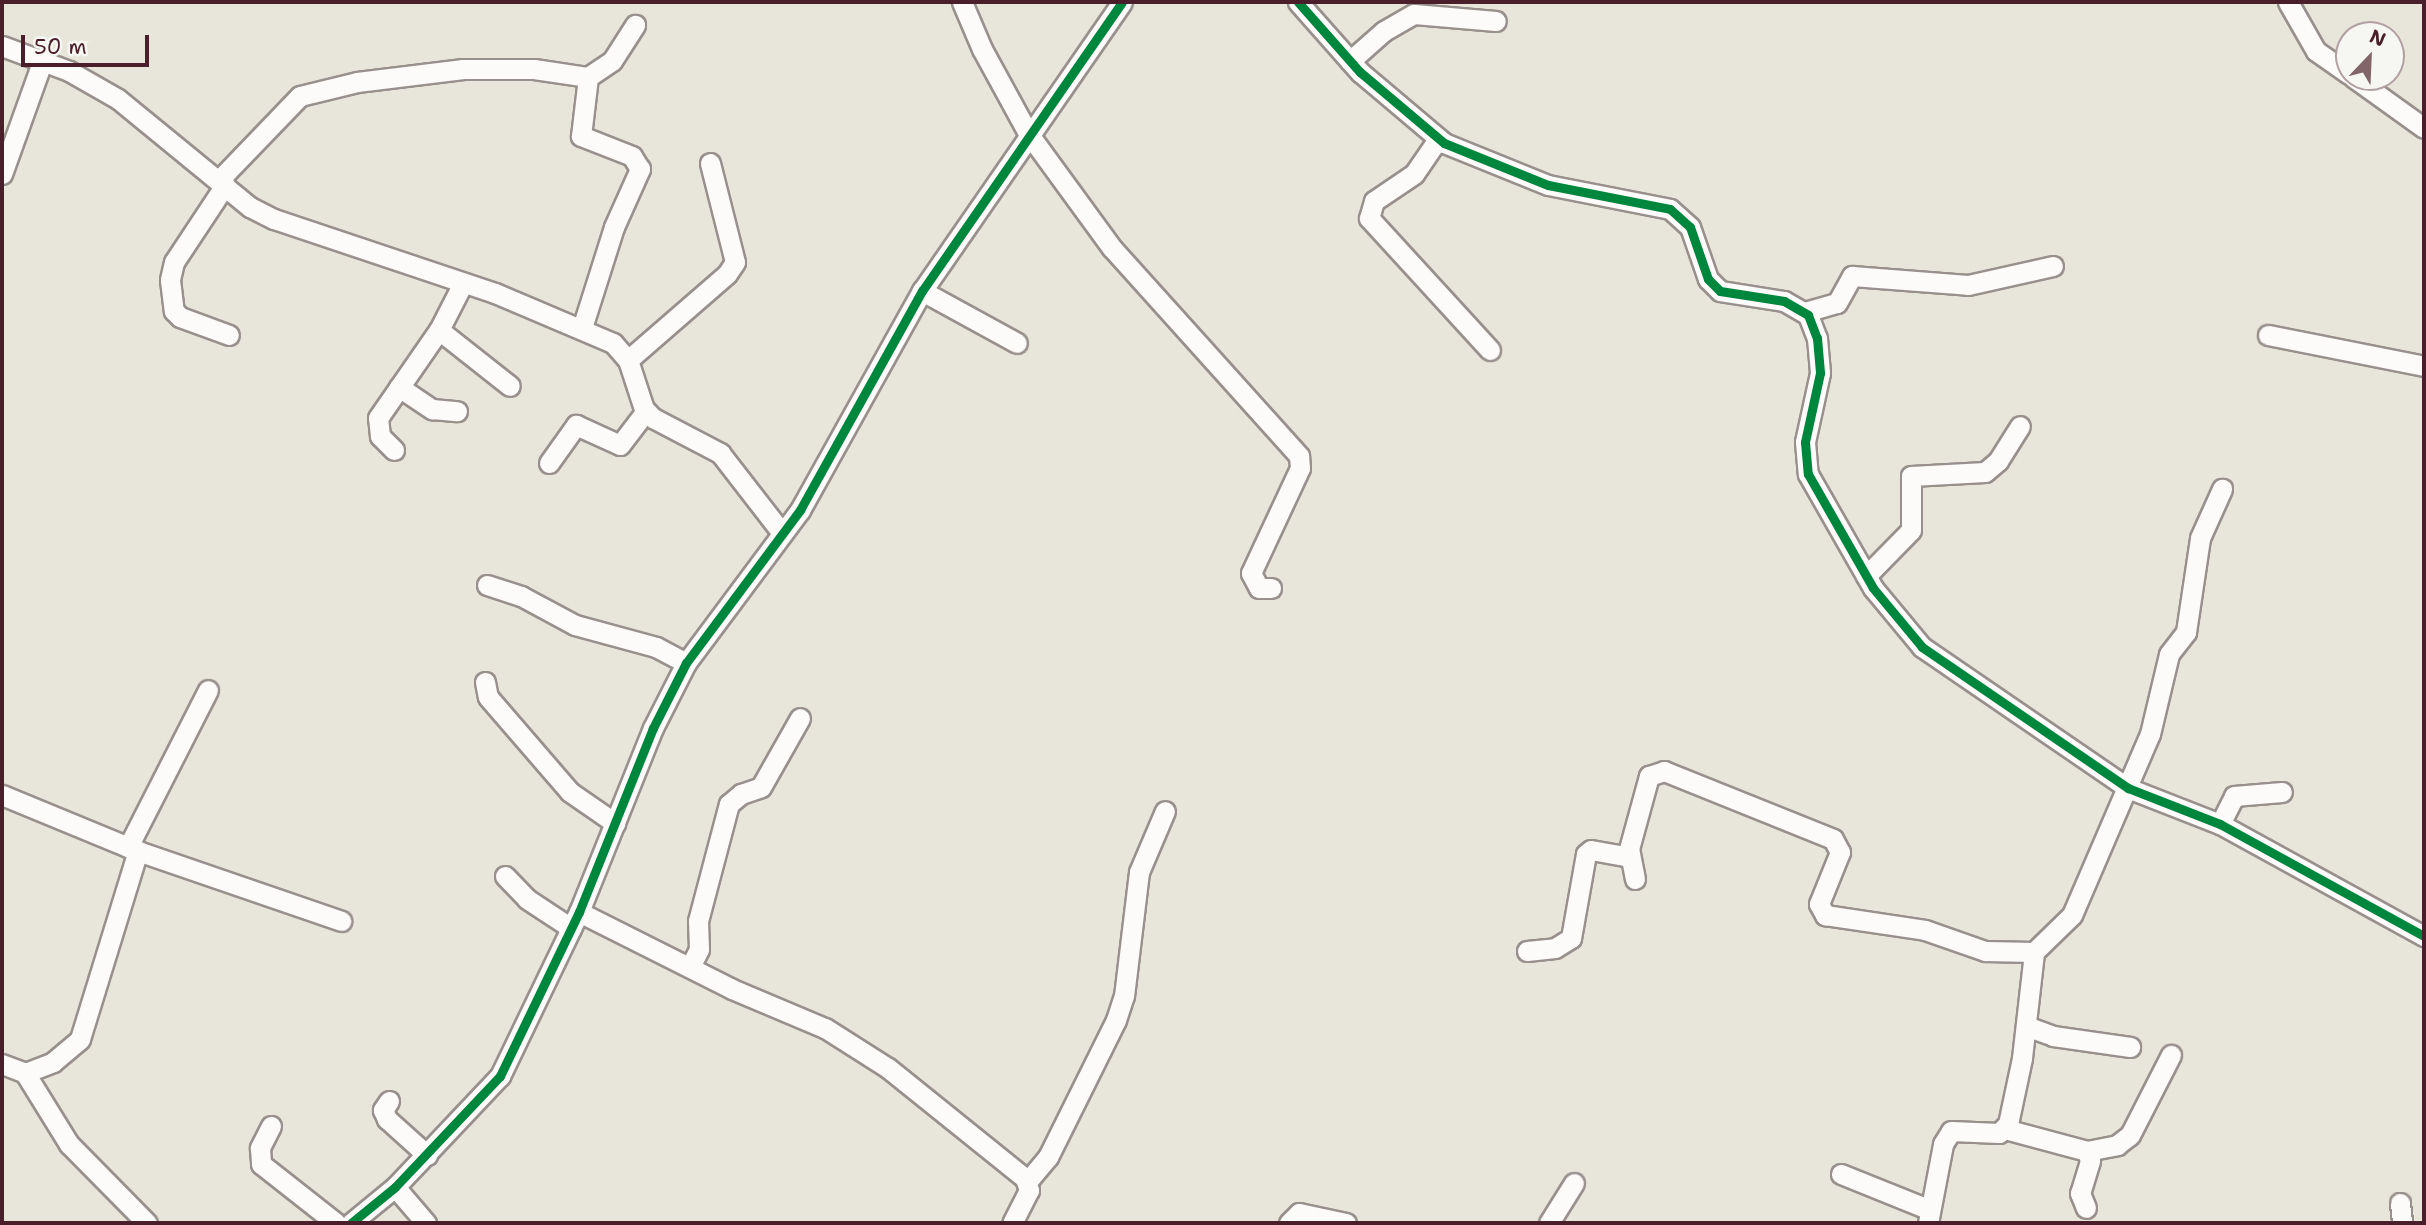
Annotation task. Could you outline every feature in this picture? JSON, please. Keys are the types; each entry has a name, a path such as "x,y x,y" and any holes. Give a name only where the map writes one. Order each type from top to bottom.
{"street":[{"path":"962,2 982,49 1028,133 1112,248 1299,456 1300,468 1251,573 1259,588 1271,588"},
{"path":"351,1223 395,1187 500,1076 575,920 653,728 686,663 800,510 922,291 1028,133 1122,2"},
{"path":"1298,2 1350,61 1438,139 1548,185 1670,209 1690,226 1708,279 1720,290 1784,301 1805,312 1816,338 1820,373 1805,442 1808,474 1866,576 1922,647 2128,788 2220,824 2424,936"},
{"path":"2288,2 2316,51 2335,65"},
{"path":"1350,61 1384,31 1414,14 1496,21"},
{"path":"229,335 180,317 174,311 170,280 174,262 222,182 300,96 357,82 463,69 534,69 587,77 612,61 635,25"},
{"path":"2,46 69,71 118,99 250,207 274,219 463,284 582,328 613,343 628,360 646,411 720,453 782,533"},
{"path":"2,174 42,62"},
{"path":"582,328 614,227 640,169 632,156 581,136 587,77"},
{"path":"2372,91 2424,128"},
{"path":"1438,139 1414,174 1374,201 1369,218 1490,350"},
{"path":"628,360 727,274 734,262 710,163"},
{"path":"1805,312 1837,303 1852,276 1968,285 2053,266"},
{"path":"394,450 380,436 377,423 439,330 463,284"},
{"path":"922,291 1017,343"},
{"path":"439,330 510,386"},
{"path":"2268,335 2424,366"},
{"path":"399,387 432,409 457,411"},
{"path":"549,463 576,425 620,445 646,411"},
{"path":"1866,576 1911,530 1911,476 1984,472 1998,461 2020,426"},
{"path":"1635,879 1629,857 1649,776 1664,771 1833,839 1840,852 1819,904 1825,915 1925,930 1985,951 2034,951 2068,922 2128,788 2158,709 2169,654 2186,632 2200,538 2222,489"},
{"path":"487,585 521,596 575,625 656,647 686,663"},
{"path":"485,682 488,697 570,792 615,823"},
{"path":"24,1073 53,1062 80,1039 133,849 208,690"},
{"path":"690,967 699,949 698,921 729,804 741,794 761,788 800,718"},
{"path":"2220,824 2234,796 2282,792"},
{"path":"2,795 133,849 341,921"},
{"path":"1012,1223 1026,1196 1027,1182 1048,1157 1116,1020 1124,996 1139,872 1165,811"},
{"path":"1527,951 1555,948 1571,938 1591,849 1629,857"},
{"path":"505,876 527,899 690,967 825,1028 858,1048 1027,1182"},
{"path":"1840,1174 1928,1216 1943,1144 1951,1131 1999,1133 2004,1129 2011,1117 2026,1026 2034,951"},
{"path":"2026,1026 2053,1036 2130,1047"},
{"path":"2004,1129 2087,1152 2117,1145 2130,1135 2171,1055"},
{"path":"2,1064 24,1073 69,1144 147,1223"},
{"path":"389,1101 383,1110 387,1119 427,1155"},
{"path":"271,1126 260,1148 261,1164 336,1223"},
{"path":"2086,1208 2080,1194 2090,1161 2087,1152"},
{"path":"1549,1223 1574,1183"},
{"path":"395,1187 426,1223"},
{"path":"2400,1203 2402,1223"},
{"path":"1289,1223 1299,1213 1346,1223"}],"cycle path":[{"path":"351,1223 395,1187 500,1076 579,912 653,728 686,663 800,510 922,291 1122,2"},
{"path":"1298,2 1360,72 1444,143 1548,185 1670,209 1690,227 1708,279 1720,291 1784,301 1808,315 1817,338 1820,373 1805,442 1808,474 1873,588 1922,647 2128,788 2220,824 2424,936"}]}
